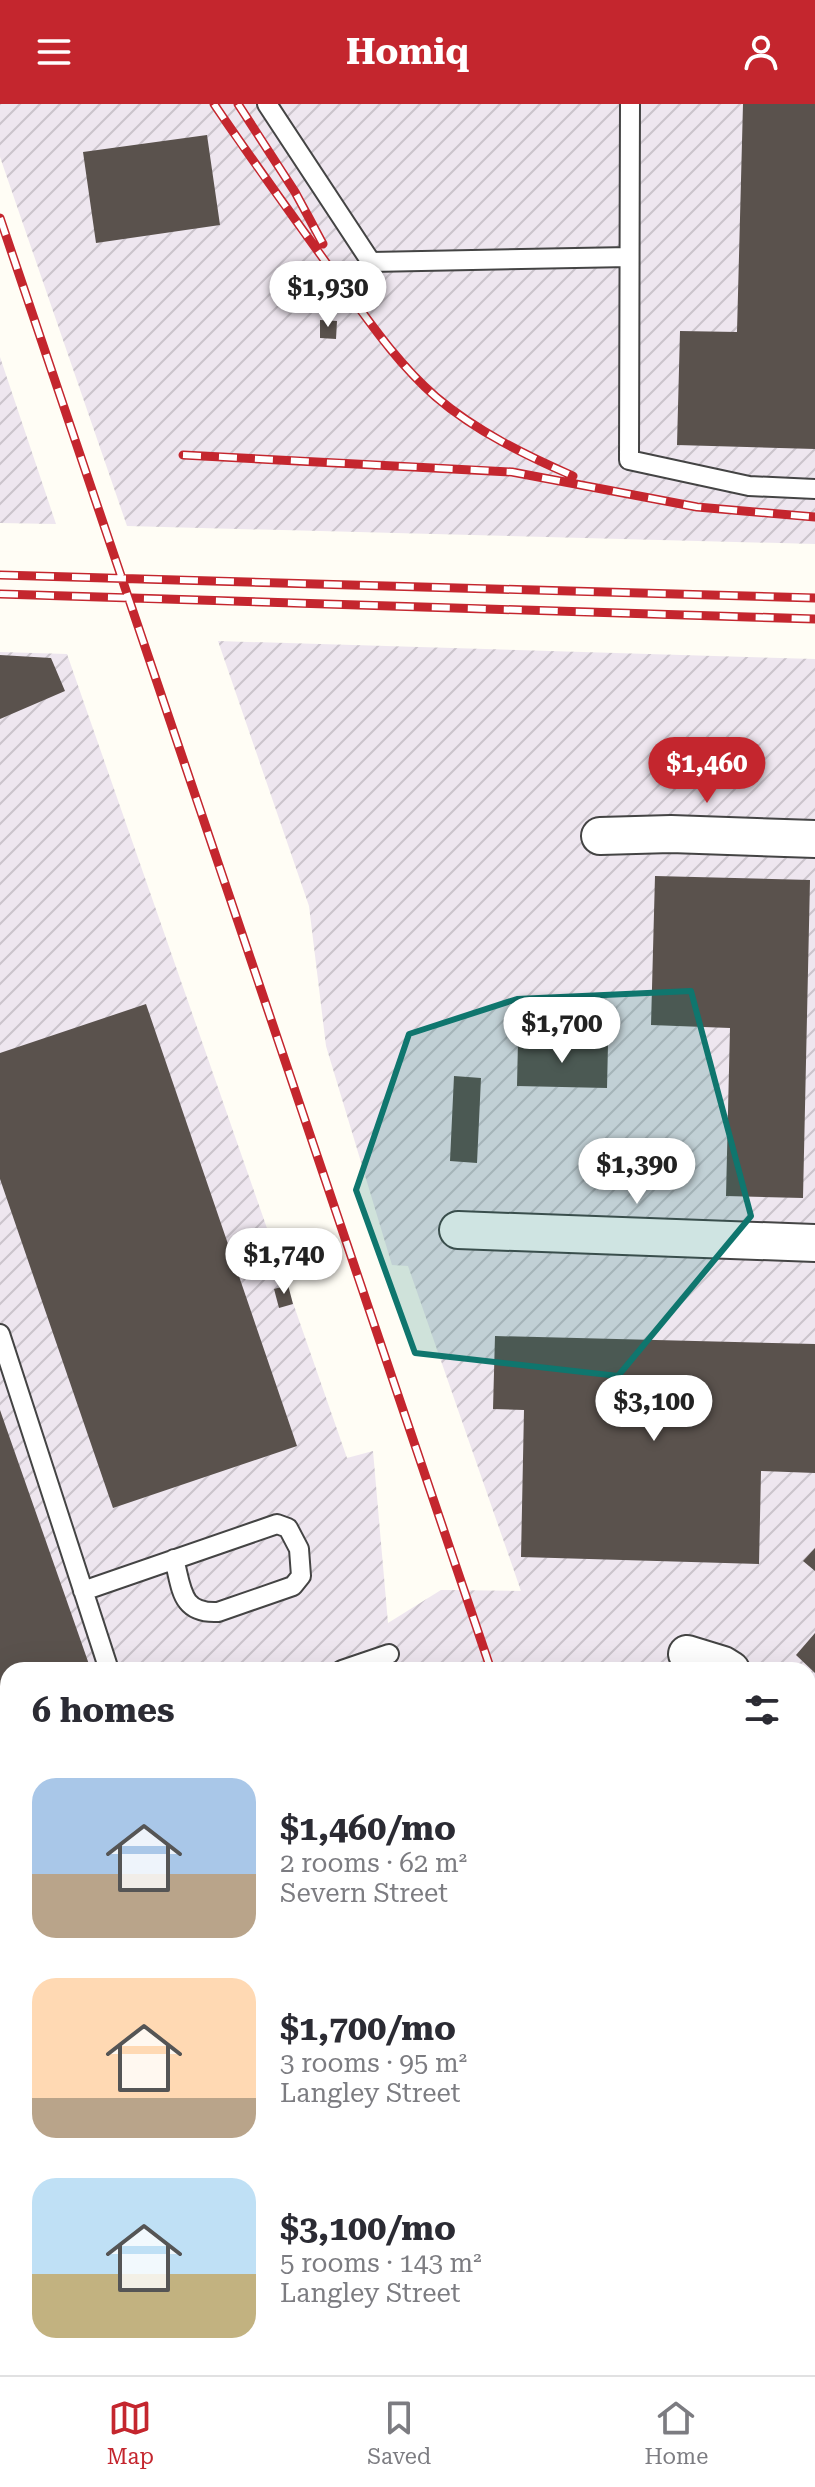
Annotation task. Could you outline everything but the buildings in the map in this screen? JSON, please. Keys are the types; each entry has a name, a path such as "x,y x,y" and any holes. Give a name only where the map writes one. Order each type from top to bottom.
{"street":[{"path":"600,836 671,834 815,839"},
{"path":"458,1230 815,1243"},
{"path":"687,1654 713,1662"}],"lane":[{"path":"267,104 371,262 629,257"},
{"path":"630,104 629,460 749,486 815,489"},
{"path":"0,1334 106,1662"},
{"path":"83,1591 174,1559 277,1524 288,1528 299,1549 301,1576 293,1586 208,1613 198,1611 187,1603 174,1559"},
{"path":"366,1662 389,1654"}],"highlighted area":[{"path":"691,991 751,1216 618,1376 415,1353 356,1190 409,1034 517,999"}],"shaded area":[{"path":"0,104 815,104 815,544 127,526 0,157"},
{"path":"0,357 56,524 0,523"},
{"path":"218,641 815,659 815,1662 0,1662 0,652 67,654 347,1458 373,1451 388,1623 441,1590 521,1591 408,1266 392,1265 326,1046 309,906"}],"railway":[{"path":"214,104 372,325 422,384 451,409 484,431 573,476"},
{"path":"238,104 295,192 323,244"},
{"path":"0,218 488,1662"},
{"path":"183,455 512,472 697,507 815,517"},
{"path":"0,575 815,598"},
{"path":"0,594 815,619"}]}
